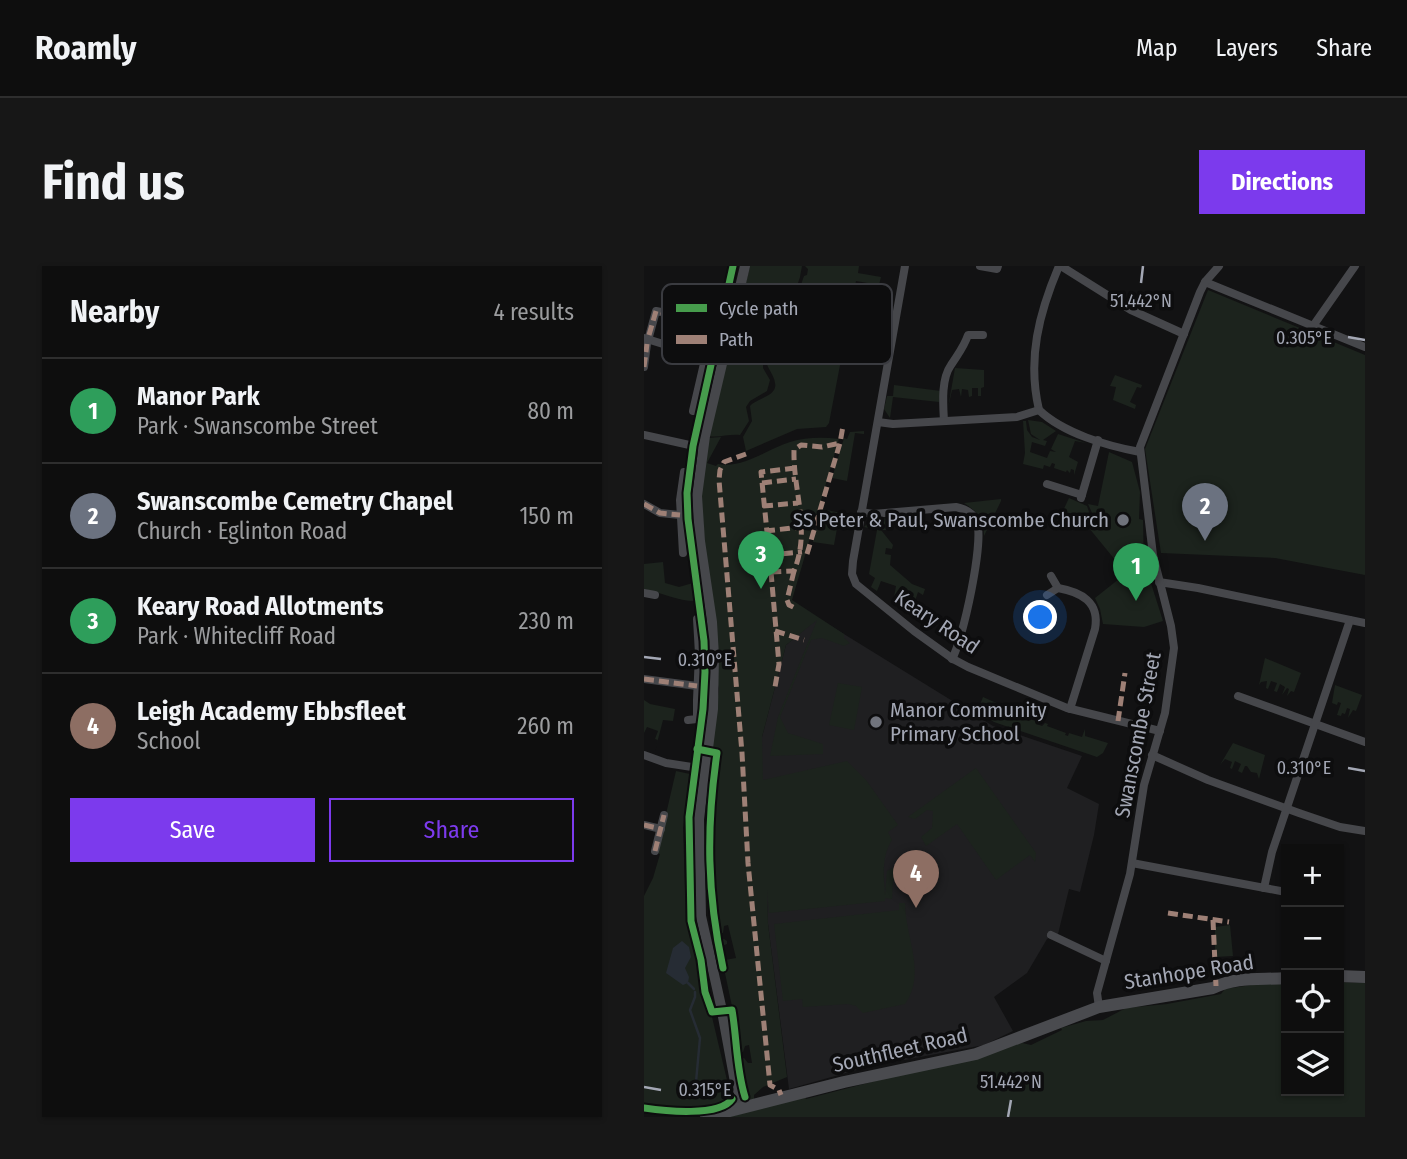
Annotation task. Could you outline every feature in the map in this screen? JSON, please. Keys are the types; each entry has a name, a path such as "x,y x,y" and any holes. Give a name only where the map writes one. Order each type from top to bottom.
{"main road":[{"path":"1344,976 1365,977"},
{"name":"Stanhope Road","path":"1099,1007 1214,988 1225,982 1258,977 1281,978"},
{"name":"Southfleet Road","path":"706,1117 844,1082 976,1054 1099,1007"}],"street":[{"path":"741,284 745,266"},
{"name":"Keary Road","path":"892,335 905,266"},
{"path":"980,266 997,269 998,266"},
{"path":"1184,334 1137,313 1060,266 1044,304 1035,345 1034,378 1039,410 1056,423 1098,440 1140,452 1205,282 1219,266"},
{"path":"1313,326 1354,266"},
{"path":"1205,282 1365,347"},
{"path":"644,368 646,339 656,311 662,312"},
{"path":"944,421 943,400 949,367 965,346 968,335 983,335"},
{"path":"693,411 703,364"},
{"path":"722,364 703,448 697,505 714,656 713,709 699,827 701,916 740,1109"},
{"name":"Keary Road","path":"887,364 852,563 856,584 952,659 1070,709 1160,731"},
{"path":"878,422 1019,417 1039,410"},
{"path":"644,435 703,448"},
{"path":"1082,493 1098,440"},
{"name":"Swanscombe Street","path":"1099,1007 1097,993 1132,863 1144,785 1166,705 1174,648 1153,555 1146,482 1140,452"},
{"path":"683,553 680,515 684,472"},
{"path":"1047,484 1082,493 1095,489"},
{"path":"644,504 660,513 680,515"},
{"path":"861,512 892,513 956,507 968,510 974,516 979,529 978,542 965,622 952,659"},
{"path":"1051,576 1058,588 1086,598 1094,607 1097,618 1096,629 1070,709"},
{"path":"1159,582 1198,587 1365,623"},
{"path":"1047,595 1058,588"},
{"path":"644,593 655,595"},
{"path":"688,720 697,719 697,619"},
{"path":"1264,888 1272,852 1350,620"},
{"path":"644,679 697,686"},
{"path":"1238,696 1365,742"},
{"path":"644,755 666,763 705,769"},
{"path":"1152,755 1208,780 1340,827 1365,831"},
{"path":"655,850 664,815"},
{"path":"644,825 661,829"},
{"path":"1132,863 1281,891"},
{"path":"1051,935 1107,961"}],"shaded area":[{"path":"750,266 802,266 798,284 746,284"},
{"path":"805,266 859,266 858,273 881,277 879,284 856,281 855,284 801,284 808,269"},
{"path":"1208,290 1365,355 1365,575 1275,558 1161,553 1145,449"},
{"path":"726,364 763,364 770,380 767,391 750,401 746,407 749,421 740,435 708,436"},
{"path":"767,364 840,364 829,423 826,427 797,429 746,451 743,437 752,421 750,406 770,394 775,387"},
{"path":"955,368 984,370 984,387 981,388 981,396 978,396 978,388 972,388 972,396 969,397 968,390 962,389 961,397 959,389 952,390 948,408"},
{"path":"1115,375 1142,385 1141,388 1137,387 1130,402 1136,405 1135,409 1113,400 1116,387 1110,386"},
{"path":"894,385 941,391 939,402 893,397 890,418 884,409 887,396 893,396"},
{"path":"1028,420 1042,422 1056,431 1043,440 1047,441 1045,446 1032,442 1030,452 1047,458 1050,451 1056,452 1051,449 1058,434 1086,443 1075,441 1069,457 1078,462 1074,475 1074,470 1066,472 1054,468 1055,464 1052,463 1050,467 1044,465 1043,469 1023,464 1023,421 1026,421 1027,430 1032,437 1040,440 1031,434"},
{"path":"864,431 864,434 855,433 847,481 832,478 844,438 847,439 850,432"},
{"path":"721,437 707,463 716,466 737,464 802,439 839,439 792,600 844,634 844,638 850,643 844,646 822,638 811,640 780,717 788,733 823,744 823,754 770,756 778,717 817,620 786,645 762,737 763,780 847,761 866,780 898,825 888,832 892,840 888,846 884,867 885,895 887,871 898,865 899,867 893,882 892,899 769,913 767,890 768,924 787,1077 763,1087 754,1095 754,1100 746,1096 738,1059 744,1058 748,1063 752,1063 749,1045 745,1046 743,1052 737,1053 737,1030 718,940 727,941 727,944 722,946 725,960 736,958 728,925 724,926 723,933 718,934 710,880 714,850 710,846 720,750 712,749 712,746 719,688 715,678 701,493 708,438"},
{"path":"1109,452 1132,462 1140,492 1139,519 1143,520 1144,568 1148,575 1125,572 1089,528 1093,515 1088,504 1098,506"},
{"path":"1069,498 1087,506 1091,518 1087,525 1061,515"},
{"path":"1001,499 984,536 979,516 964,503"},
{"path":"822,509 841,513 840,520 846,522 838,523 834,545 813,542"},
{"path":"888,518 886,530 881,530 893,545 892,549 886,548 885,554 891,555 890,565 912,584 925,589 923,595 918,592 912,610 913,600 898,595 895,604 893,603 896,586 881,581 877,591 871,587 875,578 869,574 877,530 864,527 871,520"},
{"path":"663,562 665,583 679,587 693,583 695,601 644,589 644,564"},
{"path":"1124,575 1149,577 1163,621 1144,627 1103,624 1095,598"},
{"path":"818,618 993,726 1082,756 1067,788 1099,804 1080,892 1069,889 1058,934 1047,939 1027,973 994,997 1013,1031 984,1045 899,1061 887,1056 874,1065 789,1089 768,924 762,737 786,645"},
{"path":"1265,658 1301,673 1294,692 1291,691 1287,696 1287,688 1282,695 1285,687 1280,684 1277,692 1274,691 1277,683 1271,681 1268,689 1267,681 1259,685"},
{"path":"838,683 862,687 854,730 829,725"},
{"path":"1335,685 1362,695 1356,711 1353,710 1348,718 1350,709 1347,708 1341,716 1337,715 1341,703 1332,703"},
{"path":"983,697 1026,716 1025,719 1029,721 1031,718 1040,722 1039,725 1048,724 1047,726 1066,733 1065,735 1068,736 1069,733 1082,737 1085,729 1085,736 1108,743 1103,753 1097,757 994,722 977,712"},
{"path":"644,700 650,704 675,709 673,721 663,720 658,740 655,739 658,731 647,727 644,733"},
{"path":"1233,743 1265,755 1259,779 1257,773 1251,772 1247,766 1242,773 1238,771 1241,764 1235,761 1232,769 1232,762 1225,759 1220,765"},
{"path":"976,768 1036,853 1035,862 1030,855 996,880 957,824 926,846 921,837 932,828 933,811 927,810 915,819 908,817"},
{"path":"676,771 690,774 683,828 685,888 690,900 690,924 700,961 702,990 712,1017 731,1097 715,1107 690,1111 644,1107 644,896 660,854 657,853"},
{"path":"899,903 905,903 915,967 911,992 905,1004 863,1013 856,1006 848,1004 803,1007 802,999 783,1001 774,924 899,910"},
{"path":"1230,925 1233,956 1215,957 1215,927"},
{"path":"682,941 689,947 691,957 685,968 689,977 688,983 683,985 666,973 673,948"},
{"path":"1344,982 1365,983 1365,1117 729,1117 1022,1043 1031,1045 1062,1030 1061,1028 1086,1021 1103,1020 1126,1008 1167,1004 1221,994 1225,989 1281,984 1281,1096 1344,1096"}],"waterway":[{"path":"688,983 694,989"},
{"path":"695,992 690,1010 700,1038 696,1082"}],"marked path":[{"path":"649,335 656,311 662,312"},
{"path":"644,367 647,344"},
{"path":"807,554 843,426"},
{"path":"795,468 761,472 771,572 794,571 799,555 801,525 794,450 801,445 822,447 840,443"},
{"path":"746,454 724,462 719,480 742,753 748,863 770,1085 779,1090 781,1095"},
{"path":"762,483 796,479"},
{"path":"763,506 798,503"},
{"path":"644,504 660,513 680,515"},
{"path":"765,531 802,527"},
{"path":"768,555 802,552"},
{"path":"794,571 787,600 789,605 795,608"},
{"path":"771,572 779,664 775,687"},
{"path":"775,631 804,640"},
{"path":"1118,721 1125,673"},
{"path":"644,679 697,686"},
{"path":"655,851 664,815"},
{"path":"644,825 661,829"},
{"path":"1168,913 1229,922"},
{"path":"1213,920 1216,986"}],"cycle path":[{"path":"729,284 733,266"},
{"path":"711,364 693,446 687,493 704,641 705,672 689,817 691,921 701,960 705,992 712,1012 732,1010 745,1097"},
{"path":"697,749 717,753 711,808 710,861 714,914 723,968"},
{"path":"644,1108 704,1111 726,1105 732,1099"}],"place":[{"name":"SS Peter & Paul, Swanscombe Church","path":"1123,520"},
{"name":"Swanscombe Cemetry Chapel","path":"1205,541"},
{"name":"Keary Road Allotments","path":"761,589"},
{"name":"Manor Park","path":"1136,601"},
{"name":"Manor Community Primary School","path":"876,722"},
{"name":"Leigh Academy Ebbsfleet","path":"916,908"}]}
